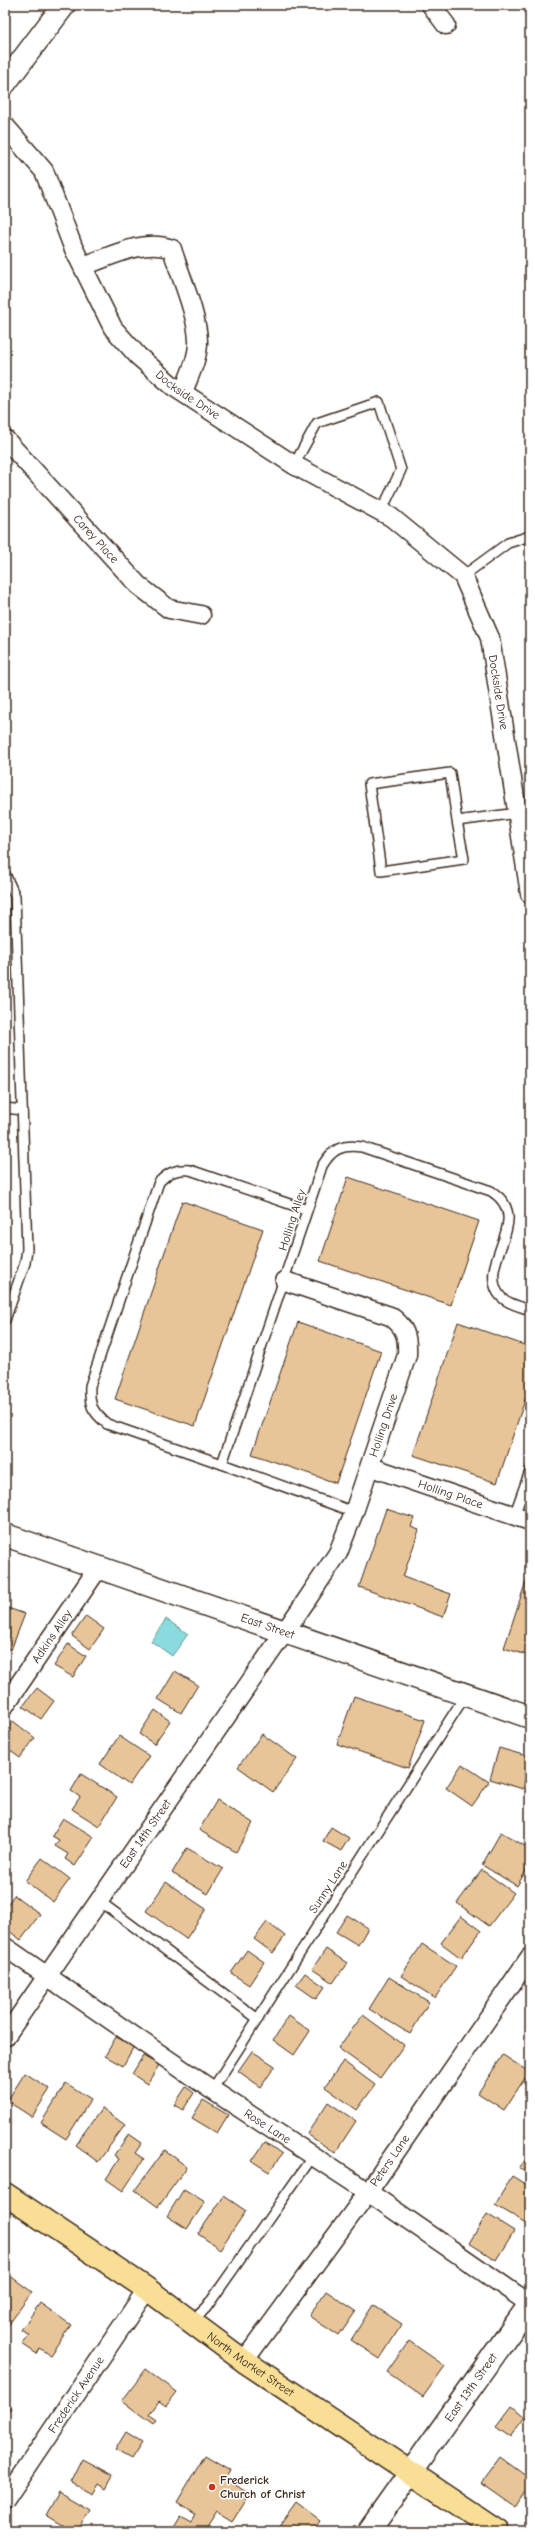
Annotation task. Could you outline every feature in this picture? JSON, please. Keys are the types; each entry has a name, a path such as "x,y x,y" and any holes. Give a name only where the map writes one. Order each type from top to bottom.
{"main road":[{"path":"5,83 64,5"},
{"name":"East Street","path":"5,1535 286,1631 465,1696 530,1717"},
{"name":"North Market Street","path":"5,2194 147,2289 244,2361 412,2471 498,2531"},
{"name":"East 13th Street","path":"369,2531 530,2304"}],"street":[{"path":"430,5 446,25"},
{"name":"Dockside Drive","path":"5,126 44,171 73,247 113,328 138,356 183,392 294,465 381,512 435,551 463,576 490,638 524,812 530,894"},
{"path":"83,266 146,245 162,245 172,249 195,323 198,342 196,360 183,392"},
{"name":"Carey Place","path":"5,439 138,585 169,609 201,615"},
{"name":"Holling Drive","path":"285,1281 390,1316 398,1322 405,1331 408,1343 407,1355 371,1467 338,1553 286,1631"},
{"name":"Holling Place","path":"371,1467 522,1519"},
{"name":"Adkins Alley","path":"5,1705 99,1567"},
{"name":"East 14th Street","path":"5,2037 98,1900 286,1631"},
{"name":"Rose Lane","path":"5,1947 212,2090 368,2192 530,2304"},
{"name":"Peters Lane","path":"244,2361 368,2192 530,1957"},
{"name":"Frederick Avenue","path":"5,2500 147,2289"}],"lane":[{"path":"294,465 317,423 379,402 401,470 381,512"},
{"path":"463,576 508,543 530,536"},
{"path":"450,773 457,821 464,859 381,871 369,784 450,773"},
{"path":"457,821 524,812"},
{"path":"5,874 15,896 27,1249 25,1264 5,1320"},
{"path":"5,1108 22,1110"},
{"name":"Holling Alley","path":"222,1464 285,1281 322,1166 329,1154 348,1145 362,1147 491,1191 499,1196 506,1206 508,1218 506,1233 495,1266 494,1282 498,1293 508,1302 530,1310"},
{"path":"307,1210 190,1170 179,1169 168,1173 159,1182 92,1378 89,1401 95,1413 107,1424 354,1512"},
{"path":"522,1519 530,1471"},
{"name":"Sunny Lane","path":"212,2090 465,1696"},
{"path":"98,1900 258,2018"},
{"path":"191,2322 206,2308 313,2156"}],"water":[{"path":"166,1619 188,1634 172,1656 151,1641"}],"building":[{"path":"348,1177 479,1221 451,1305 320,1261"},
{"path":"182,1201 263,1229 195,1426 115,1399"},
{"path":"298,1322 381,1351 336,1483 252,1454"},
{"path":"458,1322 530,1347 530,1385 497,1483 413,1455"},
{"path":"386,1509 414,1518 411,1527 419,1530 403,1577 451,1594 443,1617 359,1587"},
{"path":"530,1569 530,1656 504,1648"},
{"path":"5,1607 25,1614 11,1650 5,1647"},
{"path":"86,1616 104,1629 90,1649 72,1636"},
{"path":"68,1644 86,1656 73,1677 54,1666"},
{"path":"175,1671 198,1685 181,1713 158,1699"},
{"path":"37,1688 54,1701 41,1719 23,1706"},
{"path":"354,1696 425,1720 408,1768 337,1744"},
{"path":"155,1710 170,1721 154,1744 139,1734"},
{"path":"13,1721 35,1738 20,1758 5,1747 5,1732"},
{"path":"262,1734 297,1759 273,1792 238,1767"},
{"path":"119,1736 149,1756 129,1785 100,1764"},
{"path":"499,1748 530,1757 523,1789 490,1779"},
{"path":"462,1764 489,1782 472,1806 446,1788"},
{"path":"81,1774 117,1797 99,1826 72,1809 80,1797 71,1791"},
{"path":"217,1800 253,1823 236,1852 199,1830"},
{"path":"63,1818 94,1837 75,1866 65,1859 68,1854 55,1846 59,1840 52,1836"},
{"path":"331,1827 349,1838 341,1851 323,1841"},
{"path":"501,1832 530,1849 530,1864 517,1886 482,1865"},
{"path":"187,1848 223,1869 208,1894 172,1873"},
{"path":"42,1858 70,1879 53,1902 25,1881"},
{"path":"482,1870 514,1893 489,1926 457,1903"},
{"path":"166,1882 206,1909 186,1939 146,1911"},
{"path":"14,1895 40,1914 21,1940 5,1928 5,1908"},
{"path":"347,1915 368,1928 358,1945 336,1932"},
{"path":"461,1916 481,1931 461,1958 441,1943"},
{"path":"267,1922 285,1936 273,1953 254,1939"},
{"path":"422,1944 456,1966 435,1998 401,1976"},
{"path":"326,1949 347,1963 333,1983 312,1969"},
{"path":"247,1950 264,1962 249,1985 231,1973"},
{"path":"305,1973 325,1987 316,1999 296,1985"},
{"path":"389,1977 429,2002 410,2034 369,2009"},
{"path":"363,2015 404,2045 380,2078 338,2048"},
{"path":"289,2016 310,2031 294,2055 273,2040"},
{"path":"116,2037 134,2046 123,2066 105,2056"},
{"path":"252,2051 275,2066 261,2087 238,2071"},
{"path":"503,2055 529,2072 504,2110 478,2093"},
{"path":"143,2056 159,2065 147,2084 132,2074"},
{"path":"343,2061 375,2085 357,2110 325,2087"},
{"path":"25,2073 50,2089 32,2117 7,2101"},
{"path":"66,2083 91,2099 66,2139 41,2123"},
{"path":"186,2087 194,2093 183,2110 174,2105"},
{"path":"203,2100 228,2115 217,2133 192,2118"},
{"path":"328,2102 356,2121 335,2153 307,2134"},
{"path":"102,2108 125,2125 98,2162 75,2145"},
{"path":"129,2134 142,2143 135,2153 144,2159 123,2191 106,2179 119,2159 114,2155"},
{"path":"265,2142 282,2154 269,2172 252,2161"},
{"path":"165,2150 187,2167 158,2207 135,2190"},
{"path":"530,2154 530,2176 519,2168"},
{"path":"512,2176 530,2187 530,2216 526,2223 495,2205"},
{"path":"184,2189 205,2202 187,2229 167,2216"},
{"path":"224,2196 246,2211 220,2249 198,2234"},
{"path":"487,2214 514,2231 496,2260 469,2243"},
{"path":"5,2272 32,2292 7,2327 5,2326"},
{"path":"326,2291 356,2311 339,2336 309,2316"},
{"path":"40,2303 71,2325 50,2355 40,2348 37,2354 22,2344 29,2335 21,2330"},
{"path":"373,2305 402,2324 380,2359 351,2340"},
{"path":"409,2341 445,2366 423,2397 387,2372"},
{"path":"146,2369 177,2392 166,2406 159,2401 149,2415 156,2420 153,2424 122,2401"},
{"path":"5,2403 11,2408 5,2417"},
{"path":"512,2406 525,2417 510,2437 496,2427"},
{"path":"126,2432 142,2442 131,2459 115,2450"},
{"name":"Frederick Church of Christ","path":"205,2455 230,2470 224,2479 250,2494 233,2521 217,2511 204,2531 170,2531 180,2515 191,2521 195,2514 177,2502"},
{"path":"500,2457 530,2479 530,2485 515,2507 481,2483"},
{"path":"83,2459 113,2475 106,2488 98,2483 92,2494 71,2483"},
{"path":"59,2492 90,2510 77,2531 73,2531 46,2515"},
{"path":"296,2503 320,2521 313,2531 276,2531"}],"place":[{"name":"Frederick Church of Christ","path":"212,2487"}]}
